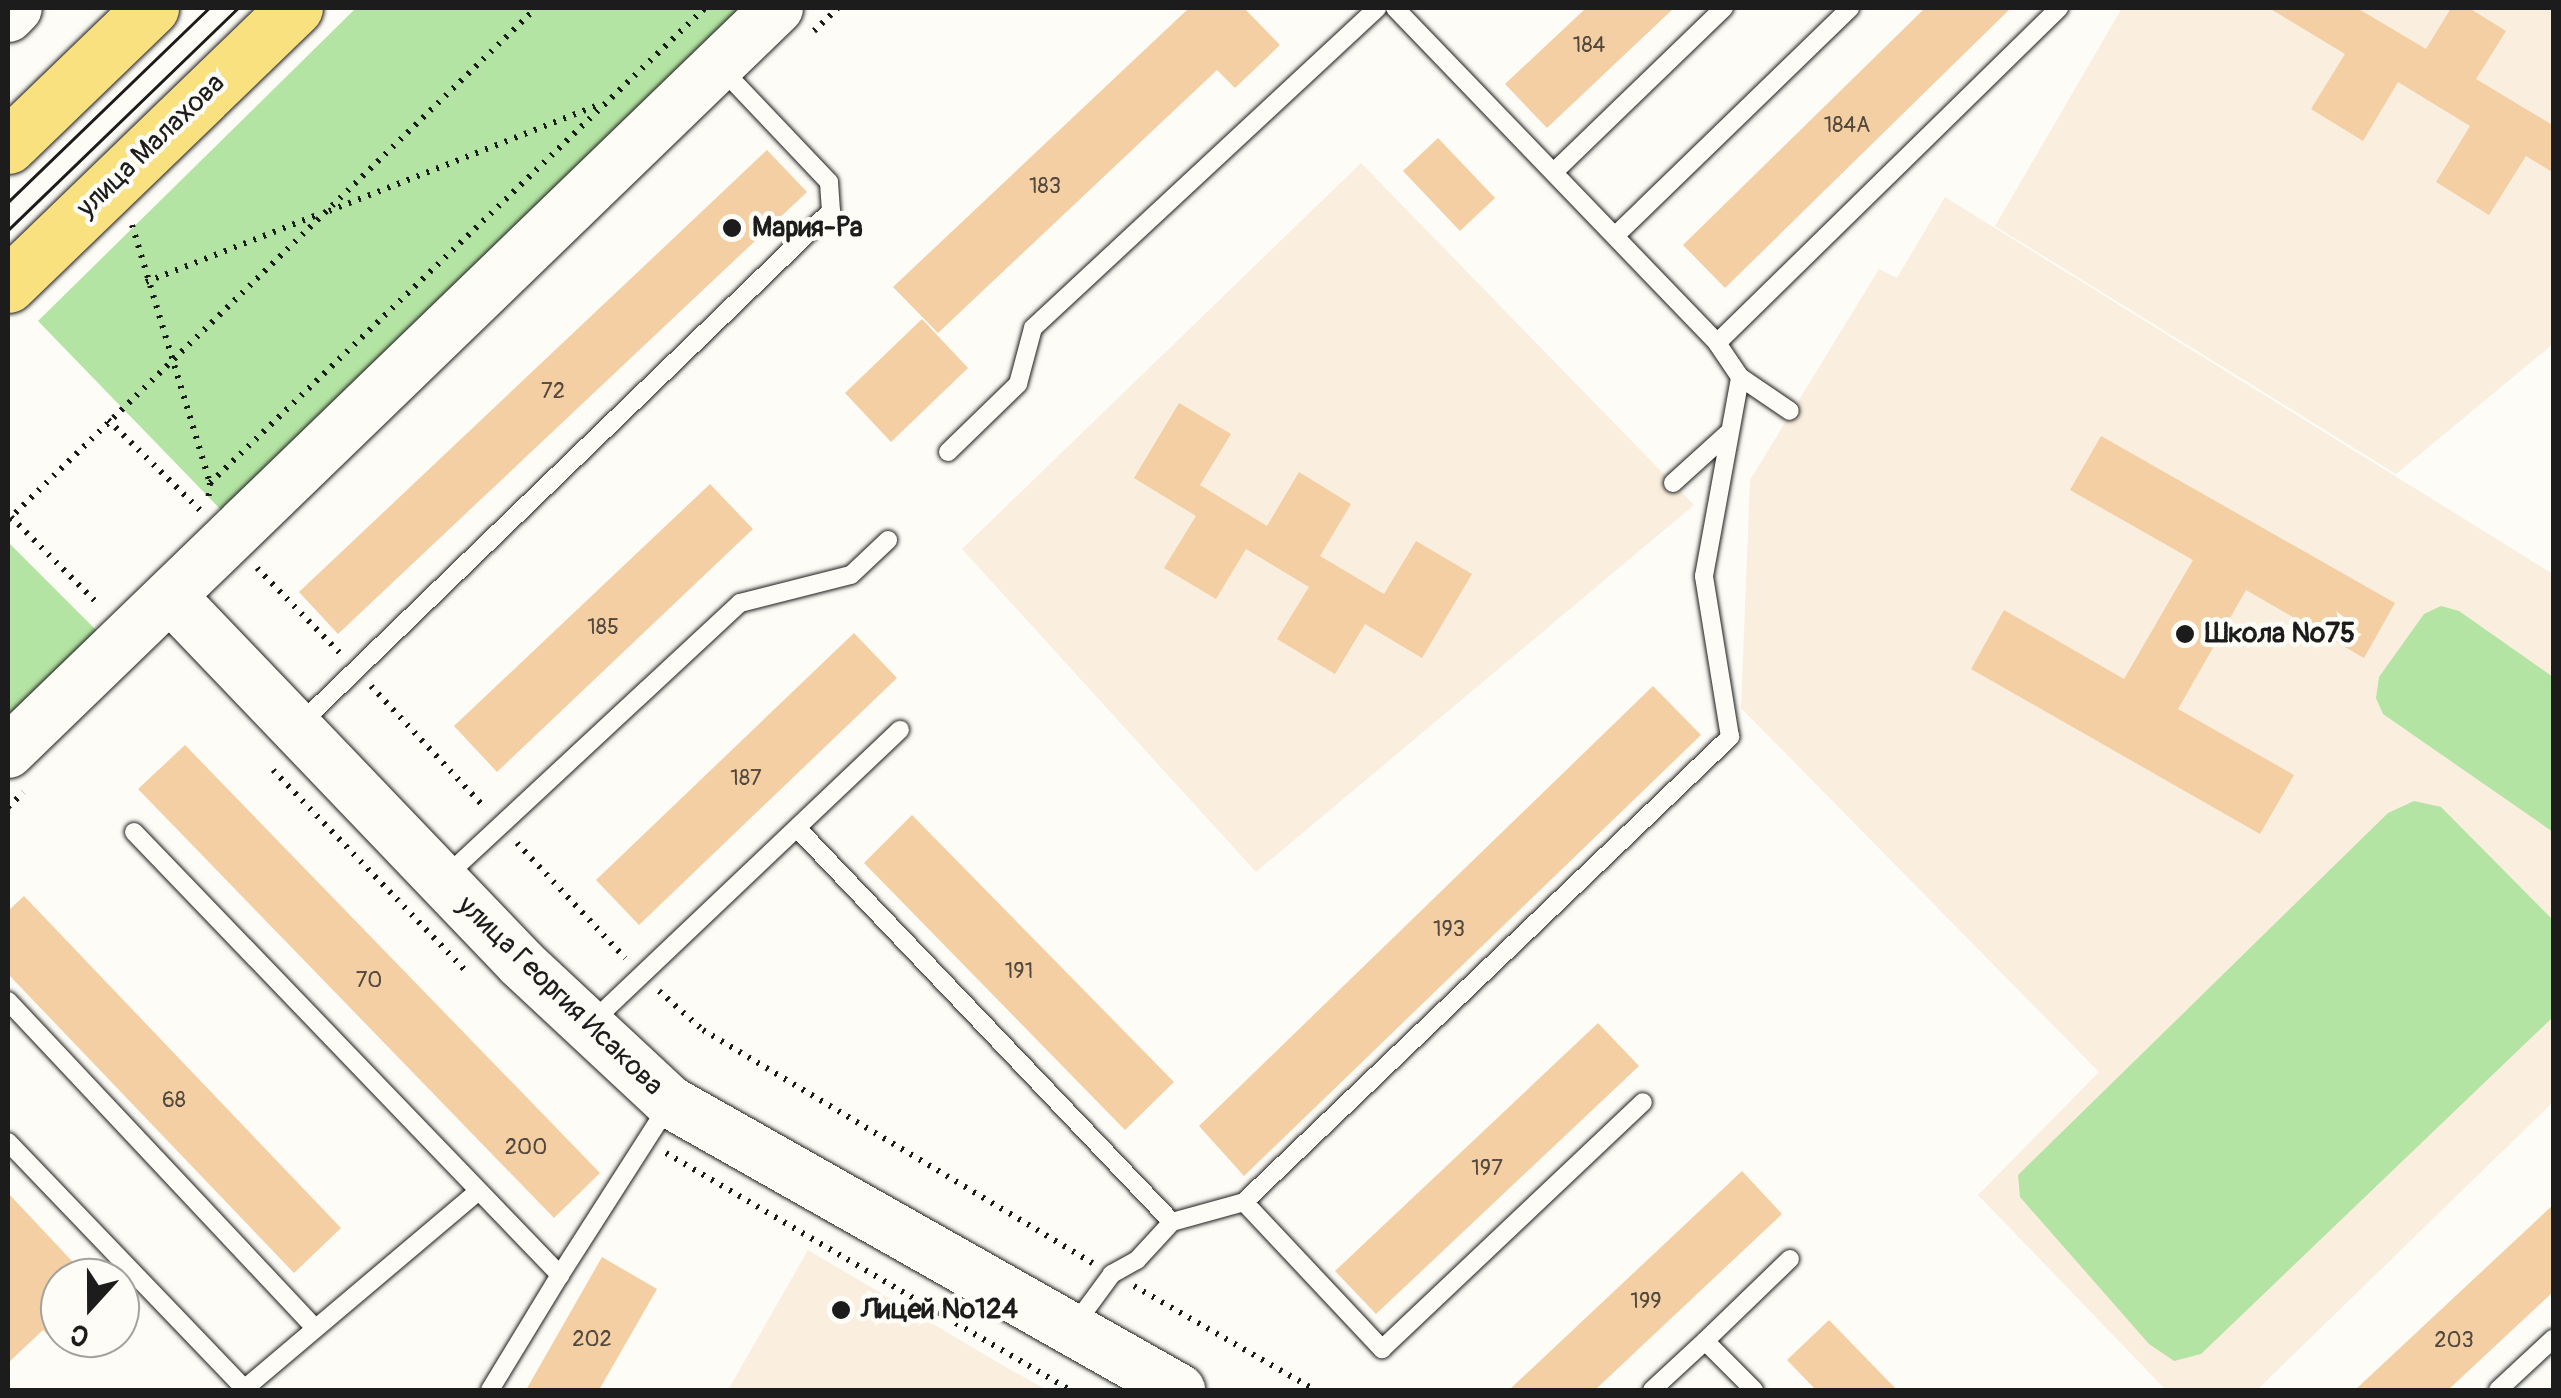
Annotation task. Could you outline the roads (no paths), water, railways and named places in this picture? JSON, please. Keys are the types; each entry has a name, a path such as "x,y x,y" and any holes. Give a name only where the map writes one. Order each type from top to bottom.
{"main road":[{"path":"8,146 151,8"},
{"name":"улица Малахова","path":"8,284 295,8"}],"street":[{"path":"8,16 16,8"},
{"path":"8,752 778,8"},
{"name":"улица Георгия Исакова","path":"170,596 441,881 587,1027 670,1102 1180,1390"}],"lane":[{"path":"948,452 1018,384 1034,328 1376,8"},
{"path":"1395,8 1717,342 1740,376 1790,411"},
{"path":"1555,171 1724,8"},
{"path":"1616,235 1850,8"},
{"path":"1717,342 2059,8"},
{"path":"297,727 831,211 828,182 718,65"},
{"path":"1072,1329 1112,1274 1136,1260 1172,1222 1244,1202 1730,738 1704,576 1740,376"},
{"path":"1673,483 1727,434"},
{"path":"441,881 740,603 851,576 888,540"},
{"path":"587,1027 900,730"},
{"path":"797,828 1172,1222"},
{"path":"134,832 560,1275"},
{"path":"8,1001 314,1327"},
{"path":"490,1390 670,1102"},
{"path":"1244,1202 1382,1349 1643,1102"},
{"path":"8,1142 244,1390 477,1192"},
{"path":"1652,1390 1790,1259"},
{"path":"2498,1390 2554,1338"},
{"path":"1705,1340 1754,1390"}],"tram line":[{"path":"8,202 209,8"},
{"path":"8,230 238,8"}],"place":[{"name":"Мария-Ра","path":"732,228"},
{"name":"Школа №75","path":"2185,634"},
{"name":"Лицей №124","path":"841,1310"}]}
